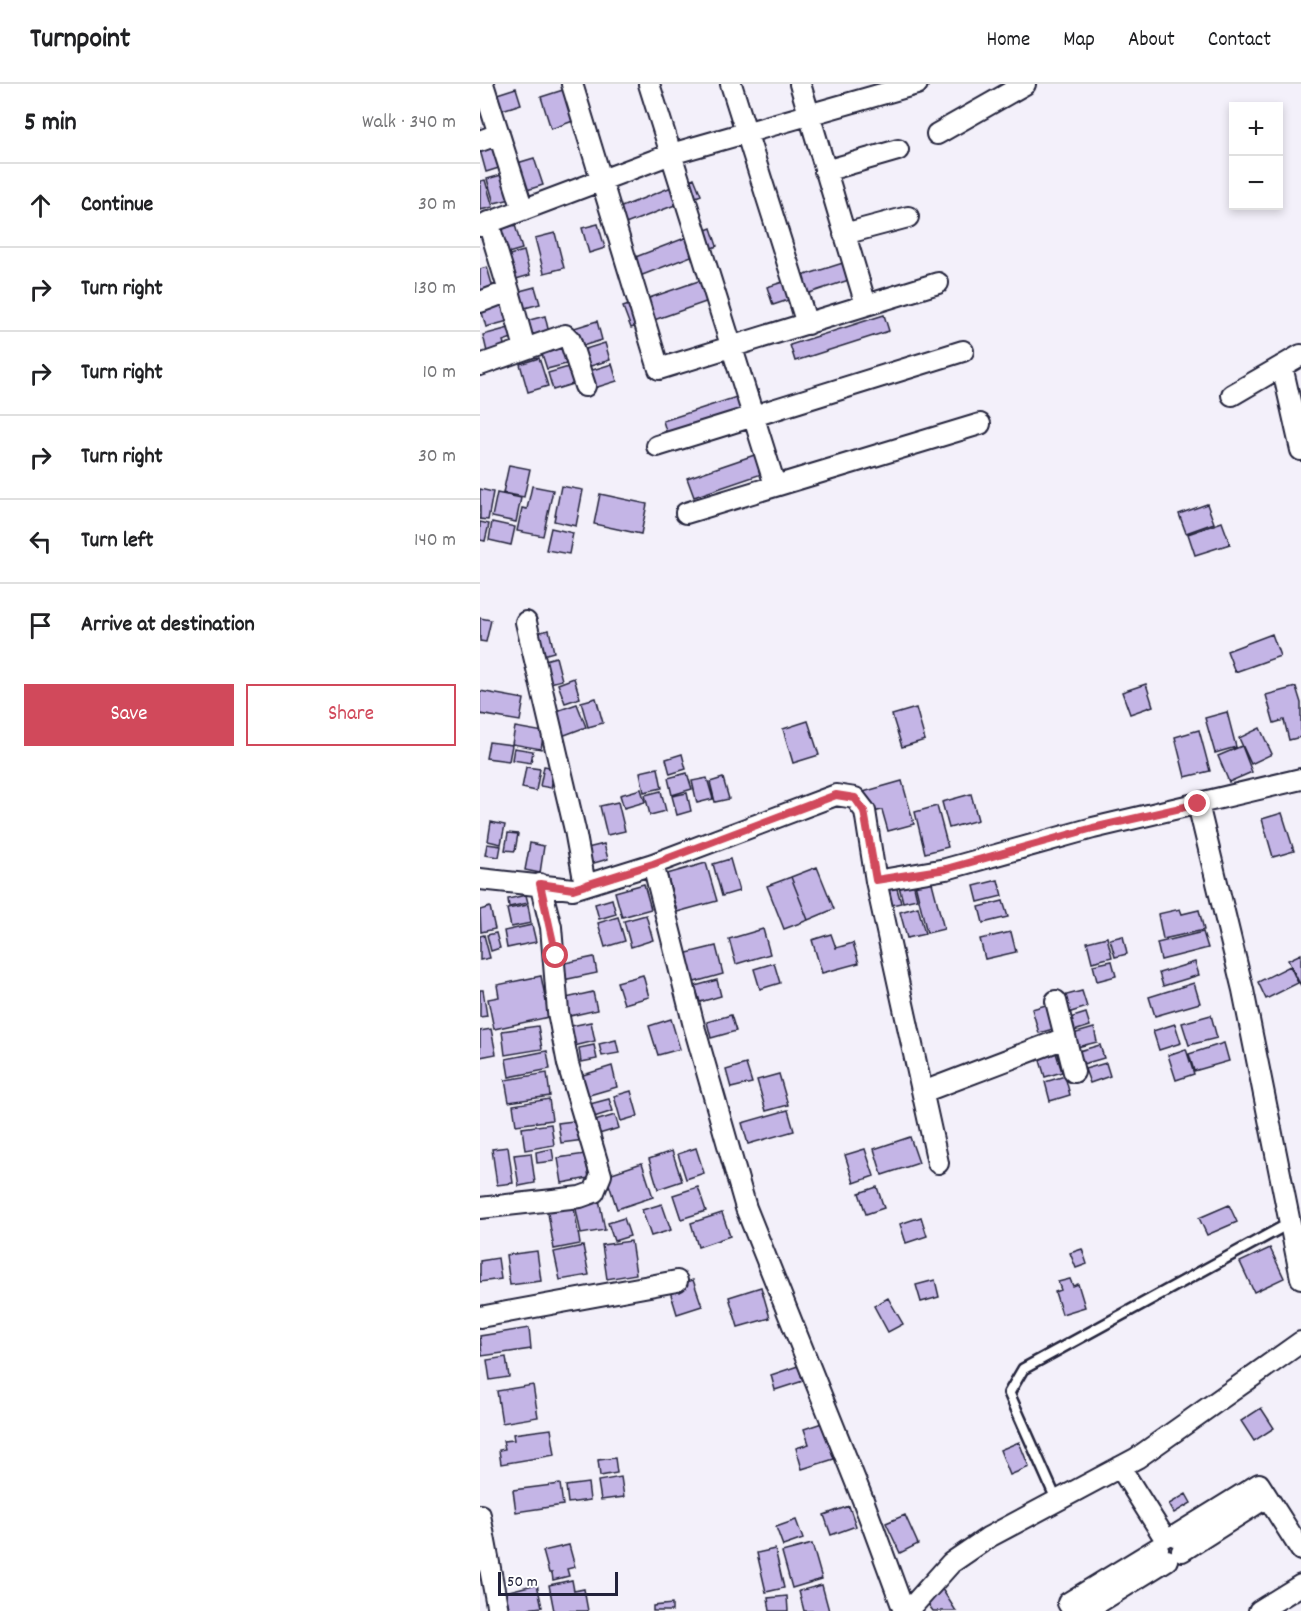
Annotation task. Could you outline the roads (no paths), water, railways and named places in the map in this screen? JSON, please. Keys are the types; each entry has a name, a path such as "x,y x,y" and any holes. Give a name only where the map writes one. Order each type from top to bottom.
{"street":[{"path":"483,84 524,210"},
{"path":"572,84 659,369 938,283"},
{"path":"649,84 775,485"},
{"path":"731,84 807,324"},
{"path":"800,84 866,305"},
{"path":"525,348 509,291 484,224 601,178 671,154 917,84"},
{"path":"937,134 1025,84"},
{"path":"480,141 499,134"},
{"path":"825,171 898,150"},
{"path":"844,234 908,217"},
{"path":"480,302 509,291"},
{"path":"480,365 557,337 568,337 585,386"},
{"path":"657,446 963,351"},
{"path":"1232,395 1301,355"},
{"path":"1282,366 1301,450"},
{"path":"686,513 980,424"},
{"path":"526,622 575,830 585,885"},
{"path":"876,880 946,869 1093,828 1301,779"},
{"path":"480,879 573,889 653,864 836,795 855,798 864,811 876,880 938,1163"},
{"path":"1198,804 1243,990 1288,1224 1301,1278"},
{"path":"653,864 698,1041 746,1208 906,1611 951,1563 989,1537 1137,1458 1301,1342"},
{"path":"480,1208 580,1197 594,1192 601,1175 568,1064 558,1012 554,946 540,884"},
{"path":"1056,1001 1074,1072"},
{"path":"922,1092 1065,1038"},
{"path":"480,1317 677,1281"},
{"path":"1120,1467 1169,1546"},
{"path":"1085,1611 1169,1546 1259,1484 1301,1550"},
{"path":"480,1515 492,1607"},
{"path":"1073,1611 1068,1603 1169,1546"},
{"path":"1259,1611 1301,1585"}],"lane":[{"path":"1057,1501 1009,1394 1023,1369 1288,1224"}]}
